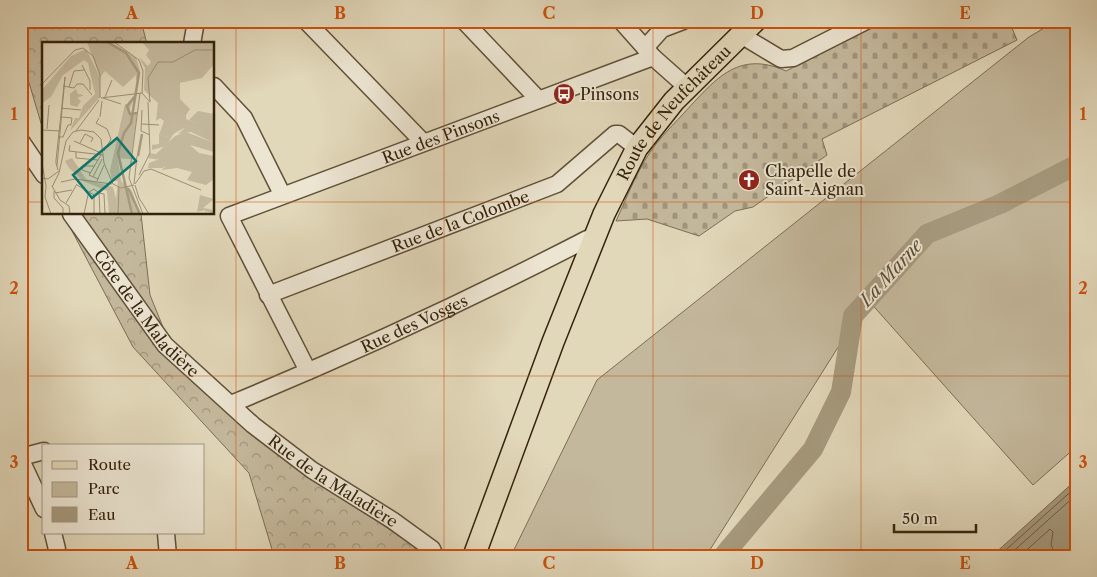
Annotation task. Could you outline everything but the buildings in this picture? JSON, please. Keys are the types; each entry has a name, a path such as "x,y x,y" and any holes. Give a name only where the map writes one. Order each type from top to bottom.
{"main road":[{"name":"Route de Neufchâteau","path":"474,556 553,342 593,241 604,214 637,148 674,101 689,89 748,28"}],"street":[{"path":"192,42 196,21"},
{"path":"306,21 422,142"},
{"path":"464,21 538,99"},
{"path":"621,21 649,53 689,89"},
{"path":"649,53 662,29 683,21"},
{"path":"748,28 775,57 781,59 793,58 866,21"},
{"name":"Rue des Pinsons","path":"268,295 228,216 282,194 538,99 649,53"},
{"path":"215,87 244,118 282,194"},
{"name":"Rue de la Colombe","path":"268,295 557,184 615,134 619,134 637,148"},
{"path":"21,141 42,172"},
{"name":"Côte de la Maladière","path":"72,215 165,345 231,404"},
{"name":"Rue des Vosges","path":"231,404 383,339 515,277 587,239 593,241"},
{"path":"268,295 308,371"},
{"name":"Rue de la Maladière","path":"231,404 253,425 312,470 392,520 432,549 435,556"},
{"path":"42,452 21,458 42,505"},
{"path":"53,534 56,549 54,556"},
{"path":"166,534 168,556"}],"green space":[{"path":"25,21 141,21 146,42 42,42 42,126 27,76"},
{"path":"884,21 1009,21 1017,40 822,139 827,155 753,207 735,211 699,236 647,219 616,221 636,176 652,149 672,125 716,80 740,66 754,64 769,65 786,71"},
{"path":"1056,21 1076,21 1076,447 1033,485 868,300 706,556 511,556 597,380 1029,37"},
{"path":"67,215 141,215 150,295 178,364 304,473 413,545 419,556 274,556 249,473 133,347 71,229"}],"water":[{"path":"1076,480 1076,535 1069,542 1076,549 1076,556 992,556"}],"waterway":[{"name":"La Marne","path":"723,556 813,449 841,392 853,316 927,234 1000,204 1076,165"}],"place":[{"name":"Pinsons","path":"564,94"},
{"name":"Chapelle de Saint-Aignan","path":"749,180"}]}
